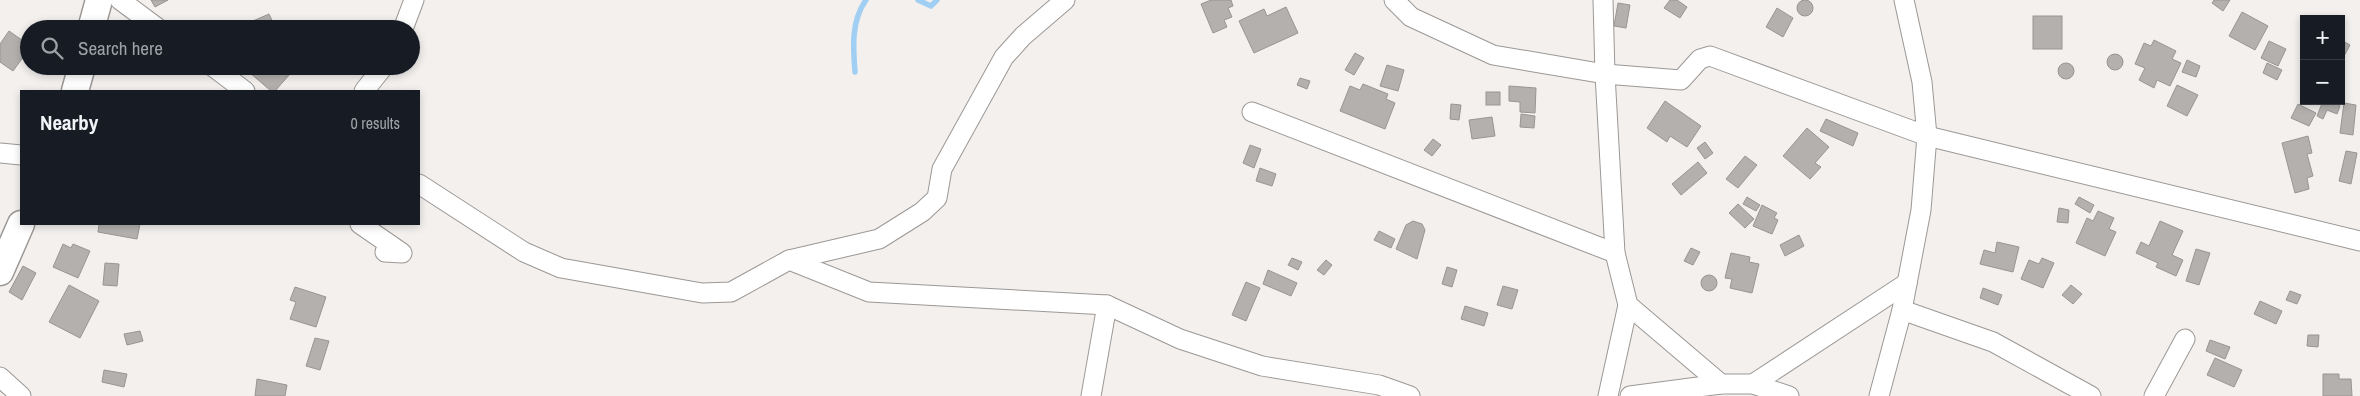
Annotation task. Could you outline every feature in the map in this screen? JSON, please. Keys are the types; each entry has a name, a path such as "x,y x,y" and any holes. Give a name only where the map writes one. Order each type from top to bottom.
{"street":[{"path":"93,20 98,0"},
{"path":"120,0 148,20"},
{"path":"407,20 414,0"},
{"path":"420,185 524,252 561,268 702,292 730,292 788,260 879,238 922,212 937,198 942,169 1004,57 1023,36 1065,0"},
{"path":"1394,0 1411,17 1494,55 1605,74 1681,80 1700,59 1710,56 1927,136 2360,241"},
{"path":"1603,0 1605,74 1615,253 1628,304 1608,396"},
{"path":"1879,396 1902,310 1921,210 1927,136 1922,82 1904,0"},
{"path":"75,90 79,75"},
{"path":"224,75 244,90"},
{"path":"365,90 377,75"},
{"path":"1252,112 1615,253"},
{"path":"0,153 20,155"},
{"path":"0,272 21,225"},
{"path":"361,225 402,253 385,252"},
{"path":"788,260 869,292 1107,305 1180,339 1262,366 1379,384 1410,396"},
{"path":"1753,384 1907,283"},
{"path":"1628,304 1721,384"},
{"path":"1091,396 1107,305"},
{"path":"1902,310 1993,342 2091,396"},
{"path":"2154,396 2185,339"},
{"path":"0,377 21,396"},
{"path":"1638,395 1721,384 1753,384 1789,396"}],"building":[{"path":"151,0 168,0 155,7"},
{"path":"1211,0 1231,0 1233,6 1228,8 1232,17 1224,20 1227,27 1213,33 1201,4"},
{"path":"1670,0 1677,0 1687,7 1680,18 1664,8"},
{"path":"1802,0 1808,0 1813,5 1811,14 1802,16 1797,11 1797,5"},
{"path":"2214,0 2230,0 2223,11 2212,3"},
{"path":"1618,3 1630,5 1626,28 1614,26"},
{"path":"1286,7 1298,33 1254,53 1239,21 1264,9 1267,16"},
{"path":"1777,8 1793,18 1783,37 1766,27"},
{"path":"2242,12 2268,26 2255,50 2229,36"},
{"path":"269,14 272,20 255,20"},
{"path":"2033,16 2062,16 2062,49 2033,49"},
{"path":"9,31 20,39 20,61 13,71 0,62 0,44"},
{"path":"2154,40 2176,51 2172,59 2181,63 2170,86 2157,80 2154,88 2139,80 2145,68 2135,64 2144,43 2151,46"},
{"path":"2269,41 2286,49 2278,66 2261,58"},
{"path":"2345,42 2350,45 2345,54"},
{"path":"1355,53 1364,58 1354,75 1345,70"},
{"path":"2115,54 2123,62 2115,70 2107,62"},
{"path":"2187,60 2200,66 2196,77 2182,72"},
{"path":"2066,63 2074,71 2066,79 2058,71"},
{"path":"2267,63 2282,70 2277,80 2263,73"},
{"path":"1387,65 1404,70 1398,91 1380,86"},
{"path":"252,75 289,75 276,90 270,90"},
{"path":"1300,78 1310,81 1307,89 1297,85"},
{"path":"1363,84 1388,94 1386,99 1395,103 1385,129 1340,111 1350,86 1360,90"},
{"path":"2177,85 2198,95 2187,116 2167,106"},
{"path":"1509,86 1536,88 1535,113 1520,112 1520,102 1509,101"},
{"path":"1486,92 1500,92 1500,105 1486,105"},
{"path":"1665,101 1701,126 1687,147 1670,136 1667,142 1647,128"},
{"path":"2345,103 2356,105 2353,135 2340,133 2344,105"},
{"path":"1451,104 1461,105 1459,120 1450,119"},
{"path":"2298,104 2316,113 2309,126 2291,118"},
{"path":"2321,105 2340,106 2337,114 2327,110 2323,119 2317,116"},
{"path":"1521,114 1535,116 1534,128 1520,127"},
{"path":"1492,117 1495,136 1472,139 1469,120"},
{"path":"1826,119 1858,133 1853,146 1820,131"},
{"path":"1807,128 1829,147 1815,163 1821,167 1810,179 1783,156"},
{"path":"2308,136 2312,153 2307,154 2313,176 2307,178 2309,189 2295,193 2282,143"},
{"path":"1433,139 1441,145 1432,156 1424,150"},
{"path":"1705,142 1713,153 1705,159 1697,148"},
{"path":"1250,145 1261,149 1254,168 1243,163"},
{"path":"2346,151 2357,153 2351,184 2339,181"},
{"path":"1745,156 1757,165 1738,188 1726,179"},
{"path":"1698,162 1707,173 1681,195 1672,184"},
{"path":"1260,168 1276,174 1272,186 1256,181"},
{"path":"1747,197 1760,205 1756,211 1743,204"},
{"path":"2079,197 2094,205 2090,213 2075,204"},
{"path":"1738,204 1754,219 1745,228 1729,213"},
{"path":"1762,205 1777,213 1774,218 1778,220 1772,234 1753,226"},
{"path":"2059,208 2069,210 2068,223 2057,222"},
{"path":"2098,211 2114,218 2109,229 2116,232 2105,256 2076,243 2087,218 2093,221"},
{"path":"1413,221 1422,224 1425,230 1417,259 1396,249 1406,225"},
{"path":"2160,221 2183,231 2172,255 2183,260 2176,276 2156,267 2158,263 2136,253 2141,242 2149,246"},
{"path":"99,225 140,225 137,239 98,232"},
{"path":"1379,231 1395,239 1391,248 1374,240"},
{"path":"1799,235 1804,246 1785,256 1780,245"},
{"path":"1997,242 2019,247 2013,272 1980,264 1984,250 1995,253"},
{"path":"63,244 71,248 73,244 90,251 78,278 53,267"},
{"path":"1691,248 1700,252 1693,265 1684,261"},
{"path":"2196,249 2210,253 2199,285 2186,281"},
{"path":"1731,253 1750,257 1749,262 1759,264 1752,293 1730,288 1732,279 1725,278"},
{"path":"1292,258 1302,262 1298,270 1288,265"},
{"path":"2042,258 2054,263 2043,288 2021,279 2029,260 2039,264"},
{"path":"1326,260 1332,265 1324,275 1317,270"},
{"path":"105,263 119,264 117,286 103,285"},
{"path":"23,266 36,273 22,300 9,292"},
{"path":"1447,267 1457,270 1452,287 1442,284"},
{"path":"1268,270 1297,283 1291,296 1263,284"},
{"path":"1709,275 1717,283 1709,291 1701,283"},
{"path":"1246,282 1260,288 1246,321 1232,315"},
{"path":"69,285 99,301 80,338 49,322"},
{"path":"2071,285 2082,294 2073,304 2062,295"},
{"path":"1503,286 1518,290 1512,309 1497,305"},
{"path":"295,287 326,297 316,327 290,319 296,302 290,300"},
{"path":"1983,288 2002,295 1998,305 1980,298"},
{"path":"2290,291 2301,295 2297,304 2286,300"},
{"path":"2260,301 2282,311 2276,324 2254,314"},
{"path":"1465,306 1488,313 1484,326 1461,319"},
{"path":"140,331 143,341 127,345 124,334"},
{"path":"2308,335 2319,335 2318,347 2307,346"},
{"path":"315,338 329,341 320,370 306,366"},
{"path":"2210,340 2230,347 2225,359 2206,351"},
{"path":"2215,358 2242,370 2234,387 2207,375"},
{"path":"104,370 127,374 124,387 102,382"},
{"path":"2323,374 2339,374 2339,379 2351,379 2352,396 2323,396"},
{"path":"257,379 287,385 285,396 255,396"}],"waterway":[{"path":"855,72 855,25 866,0"},
{"path":"918,0 931,6 937,0"}]}
